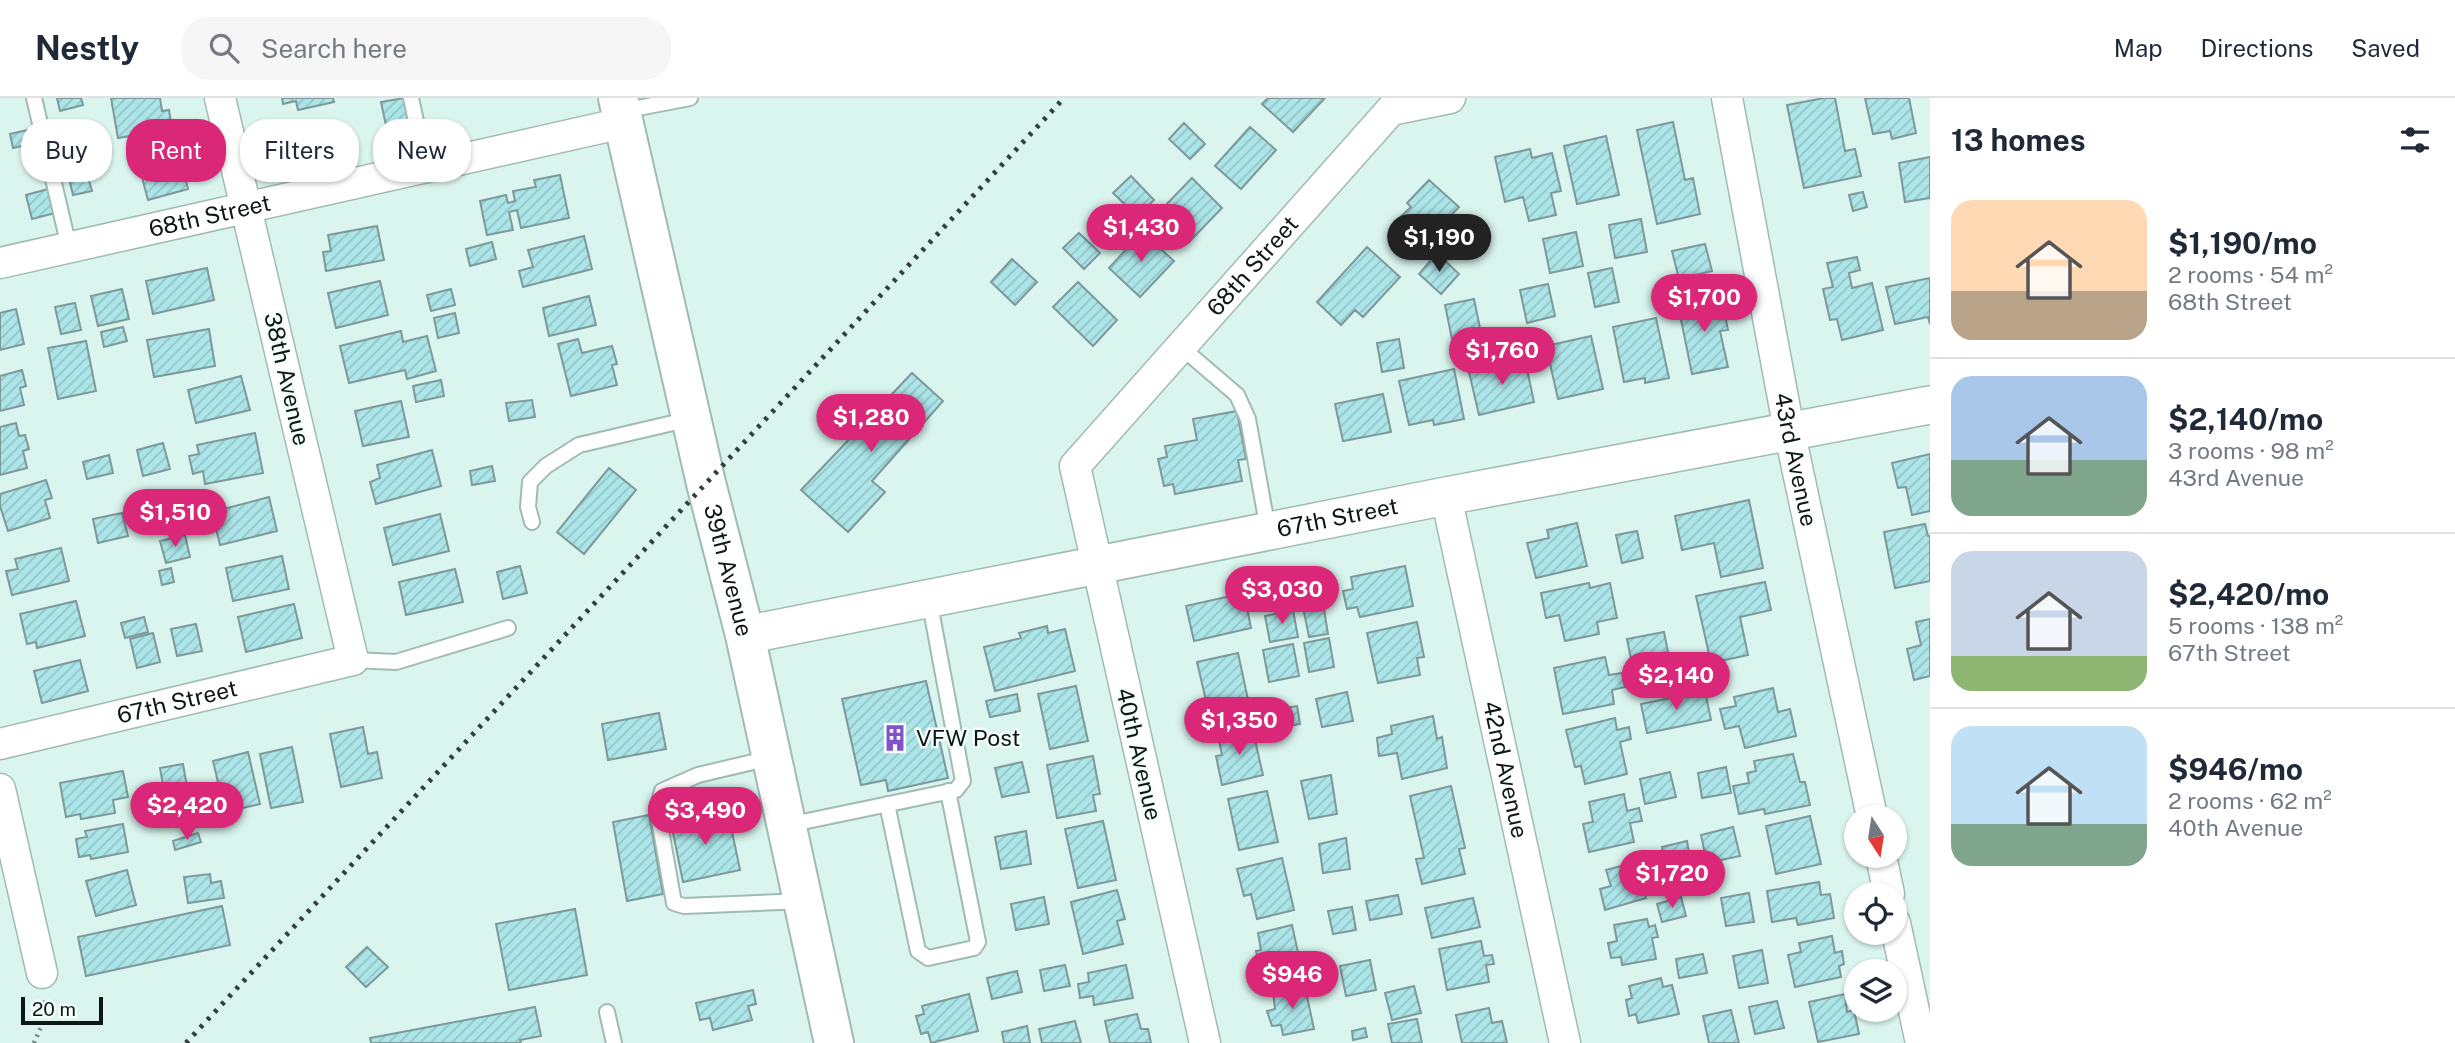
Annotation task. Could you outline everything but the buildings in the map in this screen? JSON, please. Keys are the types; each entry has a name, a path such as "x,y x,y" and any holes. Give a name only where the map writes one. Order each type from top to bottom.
{"main road":[{"name":"39th Avenue","path":"621,111 691,419 745,635 834,1043"}],"street":[{"name":"38th Avenue","path":"220,98 353,660"},
{"name":"68th Street","path":"1074,466 1391,110 1450,98"},
{"name":"43rd Avenue","path":"1727,98 1789,430 1869,805"},
{"name":"68th Street","path":"471,154 621,111"},
{"name":"68th Street","path":"0,262 373,179"},
{"name":"67th Street","path":"745,635 1268,530 1930,405"},
{"name":"40th Avenue","path":"1074,466 1205,1043"},
{"name":"42nd Avenue","path":"1446,496 1564,1043"},
{"name":"67th Street","path":"0,744 353,660"},
{"path":"0,789 42,973"},
{"path":"1900,945 1921,1043"}],"lane":[{"path":"34,98 69,247"},
{"path":"411,98 416,119"},
{"path":"621,111 690,98"},
{"path":"1181,346 1237,396 1248,419 1268,530"},
{"path":"532,522 528,507 530,482 560,456 579,445 595,440 691,419"},
{"path":"786,825 956,790 963,781 929,598"},
{"path":"353,660 396,662 508,628"},
{"path":"771,757 698,775 662,791 657,808 674,903 684,906 803,901"},
{"path":"887,804 918,951 928,958 974,948 978,942 948,791"},
{"path":"607,1012 614,1043"}],"path":[{"path":"34,1043 46,1005 42,973"}],"railway":[{"path":"186,1043 1064,98"}],"place":[{"name":"VFW Post","path":"895,738"}]}
